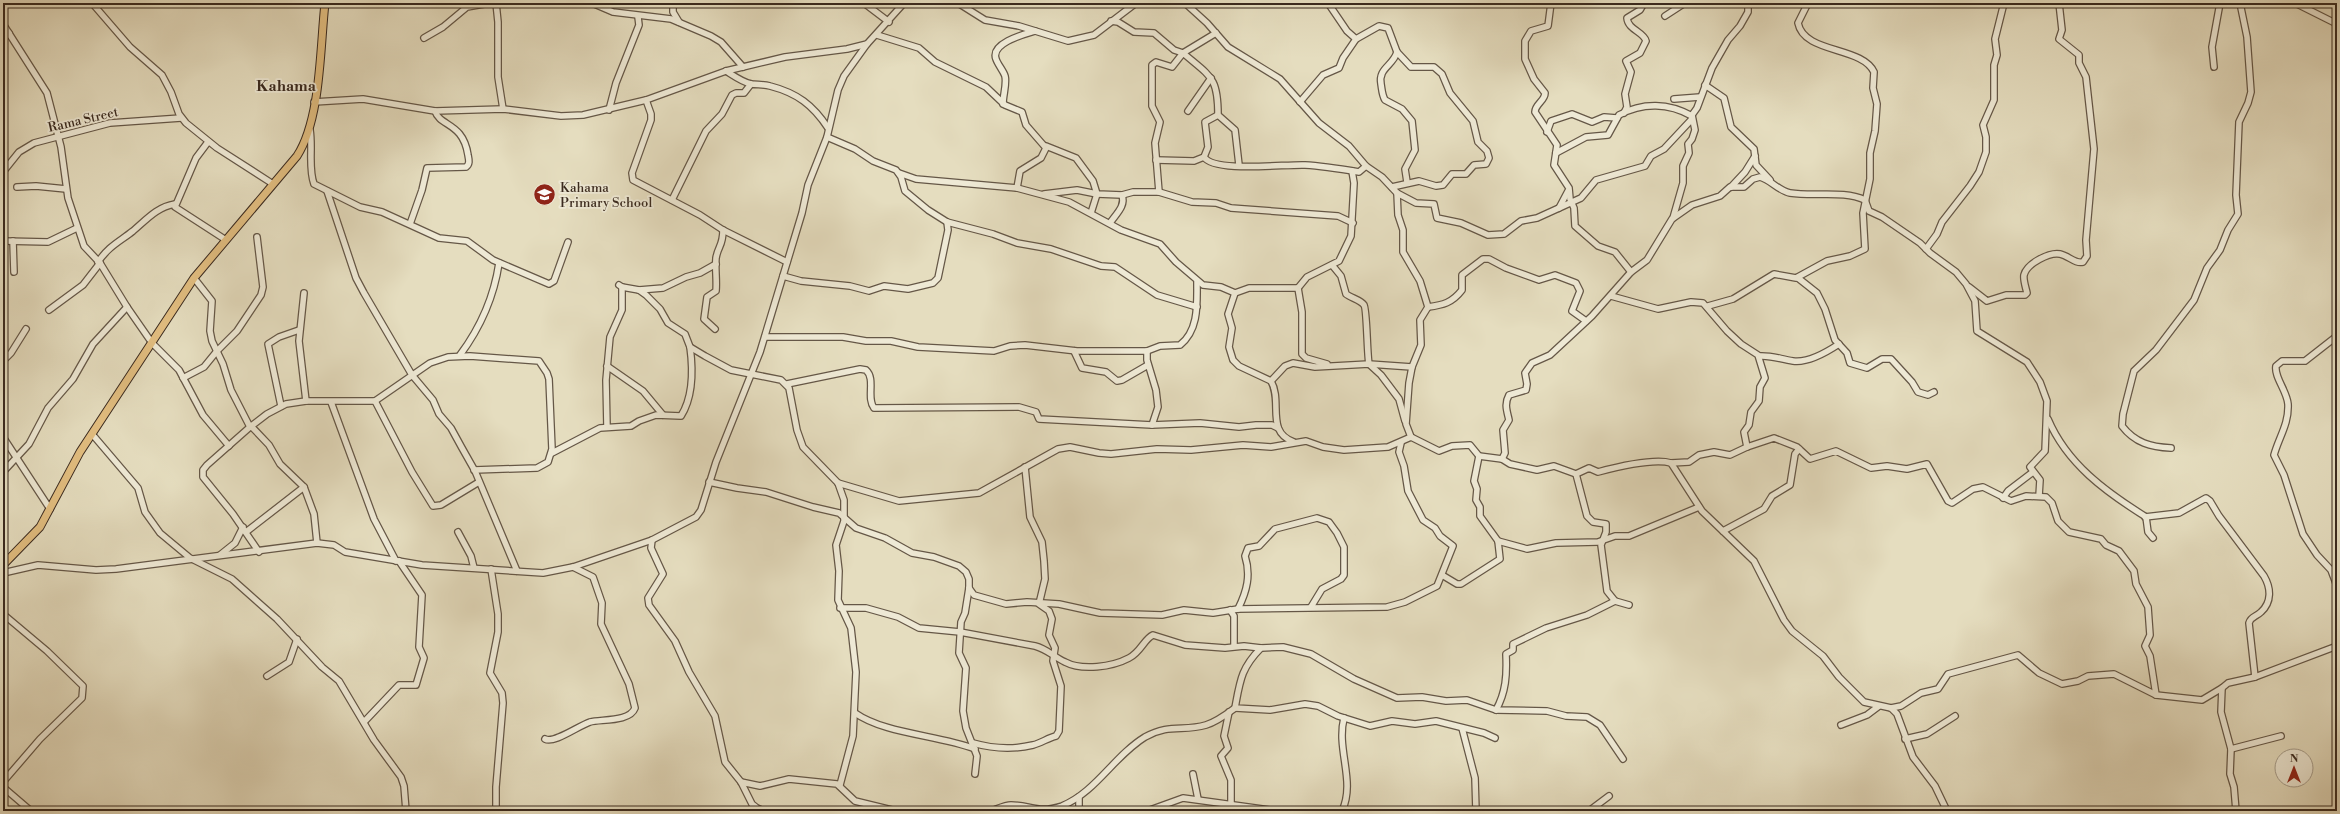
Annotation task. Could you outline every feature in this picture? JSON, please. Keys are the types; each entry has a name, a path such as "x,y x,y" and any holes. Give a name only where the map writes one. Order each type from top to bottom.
{"main road":[{"path":"3,565 40,527 92,434 194,278 297,156 306,142 310,130 314,102 325,3"}],"street":[{"path":"92,3 130,47 162,75 181,118 208,142 273,184"},
{"path":"424,38 443,27 467,7 490,3"},
{"path":"496,3 498,22 498,77 503,109"},
{"path":"592,3 610,12 638,17 666,18 680,23 721,42 743,67"},
{"path":"673,3 674,12 680,23"},
{"path":"864,3 889,22"},
{"path":"3,573 33,565 96,570 190,558 259,552 317,543 334,545 345,552 397,561 474,568 550,572 573,567 652,540 696,517 701,510 709,482 752,375 765,337 802,213 808,185 826,137 840,83 867,44 889,22 904,3"},
{"path":"958,3 985,20 1035,30 1065,41 1072,41 1094,35 1136,3"},
{"path":"1185,3 1232,50 1274,75 1319,123 1349,146 1366,166 1392,187 1397,193 1416,203 1434,204 1437,218 1461,223 1488,235 1506,233 1521,221 1537,218 1572,203 1583,197 1596,180 1645,166 1651,156 1664,149 1692,117 1716,60 1748,12 1748,3"},
{"path":"1328,3 1347,31 1356,39"},
{"path":"1551,3 1548,26 1530,31 1524,44 1526,62 1545,93 1545,97 1534,110 1547,132 1557,145 1554,165 1569,188 1577,229 1598,246 1615,252 1631,272"},
{"path":"1624,113 1627,108 1624,94 1631,74 1626,61 1640,53 1646,41 1645,38 1632,28 1627,18 1640,10 1644,3"},
{"path":"1665,16 1685,3"},
{"path":"1798,278 1827,261 1864,251 1866,247 1865,200 1870,179 1870,153 1876,125 1874,72 1864,60 1828,48 1806,35 1798,23 1808,3"},
{"path":"1926,249 1937,234 1942,222 1970,186 1978,172 1986,152 1986,137 1983,125 1994,100 1994,66 1996,55 1995,39 2004,3"},
{"path":"1865,200 1869,211 1882,217 1953,269 1966,284 1986,301 2006,295 2025,295 2027,293 2024,278 2026,271 2047,256 2062,255 2079,263 2083,262 2086,258 2094,154 2090,100 2086,77 2079,63 2079,55 2059,39 2062,30 2059,3"},
{"path":"2214,67 2212,47 2220,3"},
{"path":"2171,448 2147,446 2126,432 2122,422 2134,371 2156,350 2194,300 2207,268 2220,250 2228,230 2238,214 2236,194 2238,129 2251,92 2246,33 2240,3"},
{"path":"2294,3 2337,24"},
{"path":"609,110 617,80 640,25 638,17"},
{"path":"1111,21 1118,22 1134,32 1154,33 1174,50 1183,53 1211,78 1218,93 1218,115"},
{"path":"3,24 47,93 58,137 66,189 77,228 84,246 99,262 126,307 152,343 174,365 183,378 203,415 229,446"},
{"path":"1300,102 1323,75 1339,68 1344,55 1356,39 1380,26 1388,28 1397,52 1412,68 1434,67 1442,74 1450,93 1473,121 1478,142 1487,151 1489,158 1486,164 1474,165 1466,174 1452,174 1443,185 1436,186 1421,181 1407,182 1392,187"},
{"path":"1003,104 1005,77 996,59 996,54 1003,44 1011,38 1035,30"},
{"path":"3,39 9,33"},
{"path":"1159,192 1156,160 1156,138 1160,122 1152,106 1151,68 1153,63 1159,62 1172,67 1183,53 1216,33"},
{"path":"877,35 918,48 939,64 988,88 1003,104 1022,112 1026,125 1046,146 1058,149 1078,160 1093,181 1098,194 1091,213"},
{"path":"314,102 364,100 435,111 503,109 570,116 609,110 646,100 726,71 785,57 847,49 867,44"},
{"path":"1397,52 1394,60 1382,70 1380,78 1384,98 1388,103 1402,109 1412,121 1415,150 1405,169 1407,182"},
{"path":"726,71 751,84 772,86 808,104 818,113 828,128"},
{"path":"1188,111 1211,78"},
{"path":"672,200 706,131 722,114 732,95 736,93 744,93 751,84"},
{"path":"1705,85 1724,98 1731,126 1754,149 1757,167 1772,182"},
{"path":"1674,99 1700,97"},
{"path":"646,100 651,114 651,120 631,178 723,230 787,262"},
{"path":"1556,153 1586,137 1608,135 1617,118 1624,113 1655,104 1682,110 1692,117 1695,130 1692,140 1688,144 1689,153 1683,166 1683,183 1673,219"},
{"path":"410,224 422,190 426,168 466,167 469,162 467,146 458,130 437,117 435,111"},
{"path":"1547,132 1551,122 1572,114 1593,122 1604,117 1617,118"},
{"path":"1156,160 1194,161 1204,157 1208,147 1205,122 1218,115"},
{"path":"1218,115 1234,127 1239,165"},
{"name":"Rama Street","path":"3,172 19,152 29,145 75,131 127,121 181,118"},
{"path":"310,130 313,181 316,187 360,207 382,212 442,239 467,241 499,263 551,284 561,264 568,242"},
{"path":"826,137 899,173 916,179 1017,188 1068,202 1121,230 1160,244 1198,282 1205,286 1221,287 1234,293 1249,288 1298,288 1307,278 1332,264 1342,255 1352,233 1354,183 1352,171"},
{"path":"208,142 196,158 175,204 176,209 226,240"},
{"path":"1017,188 1020,171 1041,158 1046,146"},
{"path":"1502,459 1505,453 1503,430 1510,420 1506,408 1508,397 1526,390 1527,384 1525,373 1532,363 1550,355 1611,296 1631,272 1651,255 1662,232 1673,219 1692,205 1715,198 1730,187 1745,172 1755,156"},
{"path":"1204,157 1208,162 1255,168 1303,165 1361,172 1366,166"},
{"path":"899,173 905,191 928,210 947,222 993,234 1017,243 1051,249 1089,262 1115,268 1157,295 1197,307"},
{"path":"1730,187 1744,186 1758,177 1772,182 1791,193 1840,196 1850,195 1865,200"},
{"path":"17,187 36,186 66,189"},
{"path":"1559,208 1569,188"},
{"path":"1038,194 1083,190 1098,194 1122,195 1134,192 1159,192 1192,202 1216,203 1231,208 1338,216 1353,223"},
{"path":"327,192 356,278 374,312 412,375 434,400 439,414 451,428 474,470 517,571"},
{"path":"1397,193 1398,215 1403,230 1403,252 1420,280 1428,307 1420,320 1421,345 1412,368 1406,424"},
{"path":"1110,223 1122,207 1124,202 1122,195"},
{"path":"49,310 83,285 111,245 134,230 149,216 162,208 175,204"},
{"path":"783,276 801,281 855,287 869,291 884,286 904,289 933,283 938,278 948,230 947,222"},
{"path":"3,241 53,241 77,228"},
{"path":"715,329 704,319 707,297 716,291 717,254 722,245 723,230"},
{"path":"183,378 204,367 217,351 237,331 262,291 257,237"},
{"path":"13,241 14,272"},
{"path":"1428,307 1444,305 1453,300 1462,290 1461,278 1464,273 1479,261 1489,259 1506,268 1539,280 1555,275 1576,283 1580,291 1572,311 1586,321"},
{"path":"460,356 473,336 494,292 499,263"},
{"path":"606,427 607,366 611,332 622,310 620,286 638,290 663,288 686,277 700,273 716,264"},
{"path":"1332,264 1341,276 1346,294 1365,307 1369,364 1382,375 1399,399 1411,437 1439,451 1452,446 1470,445 1479,456 1502,459 1510,464 1537,470 1554,466 1576,474 1588,468 1598,472 1610,468 1661,461 1672,464 1689,462 1699,455 1714,452 1728,456 1747,447 1774,438 1786,442 1799,450 1806,458 1813,460 1831,452 1839,452 1871,468 1889,466 1904,469 1927,464 1948,501 1952,503 1973,489 1983,487 2011,501 2023,496 2038,496 2050,500 2058,521 2069,532 2101,539 2108,546 2117,550 2134,571 2136,584 2148,607 2150,636 2146,646 2150,656 2156,696"},
{"path":"1708,306 1736,298 1774,274 1798,278 1817,293 1825,309 1834,340 1848,354 1850,363 1867,368 1882,359 1891,359 1912,382 1918,392 1928,395 1934,392"},
{"path":"194,278 212,301 210,331 231,390 251,427 269,445 280,464 304,487 314,514 317,543"},
{"path":"765,337 843,337 866,341 891,341 918,347 994,351 1010,346 1025,345 1074,351 1147,351 1160,346 1182,344 1193,328 1197,307 1198,282"},
{"path":"1966,284 1976,303 1975,326 1977,331 2000,344 2030,366 2045,393 2047,417 2045,451 2031,465 2040,480 2038,496"},
{"path":"1298,288 1302,312 1302,354 1310,360 1333,366"},
{"path":"552,453 606,427 628,427 653,416 663,415 680,417 686,407 692,364 690,347 685,334 668,323 660,308 638,290"},
{"path":"304,293 299,330 306,401"},
{"path":"1234,293 1228,314 1232,330 1229,345 1233,360 1239,366 1271,381 1274,388 1278,428 1282,436 1294,442"},
{"path":"1611,296 1658,309 1691,302 1699,302 1708,306 1727,331 1759,356 1765,378 1760,387 1758,401 1751,412 1749,425 1744,432 1747,447"},
{"path":"3,472 16,456 29,444 48,408 73,379 93,344 126,307"},
{"path":"3,361 11,353 26,329"},
{"path":"281,406 268,344 278,337 299,330"},
{"path":"2337,336 2305,361 2282,361 2276,366 2276,374 2286,392 2288,414 2287,424 2274,456 2284,475 2303,534 2317,555 2331,570 2337,586"},
{"path":"1759,356 1771,356 1797,361 1819,356 1839,344"},
{"path":"690,347 731,370 781,380 787,384 791,392 797,430 803,447 838,483 844,500 844,516 836,550 840,572 838,600 840,608 849,624 853,639 856,672 853,736 840,785"},
{"path":"1074,351 1082,368 1106,372 1117,381 1122,380 1148,365"},
{"path":"1147,351 1148,365 1156,390 1158,407 1152,425"},
{"path":"259,552 244,529 203,477 203,470 251,427 267,414 281,406 294,402 306,401 376,401 385,396 412,375 438,359 460,356 535,360 542,364 549,380 552,453 548,462 541,468 474,470"},
{"path":"1271,381 1280,370 1290,364 1315,367 1369,364 1412,368"},
{"path":"607,366 643,392 663,415"},
{"path":"787,384 863,369 870,374 872,404 874,408 1018,407 1036,413 1039,419 1152,425 1200,423 1239,427 1261,425 1278,428"},
{"path":"376,401 412,472 433,506 441,505 479,482"},
{"path":"331,402 374,518 397,561 422,596 419,644 424,655 424,662 416,685 399,685 364,722"},
{"path":"2047,417 2054,432 2080,468 2145,517 2149,534 2153,538"},
{"path":"92,434 138,488 143,508 153,525 190,558 232,579 297,639 322,667 339,681 386,758 401,777 404,786 406,811"},
{"path":"838,483 905,501 983,492 1025,467 1058,450 1070,447 1103,454 1157,449 1191,450 1243,445 1271,447 1294,442 1309,441 1321,447 1341,450 1386,448 1401,443 1411,437"},
{"path":"3,438 50,509"},
{"path":"969,588 974,595 1003,603 1027,602 1065,605 1100,613 1162,615 1180,611 1213,612 1238,609 1393,606 1432,590 1437,586 1453,546 1440,536 1435,528 1423,520 1408,491 1404,466 1399,452 1401,443"},
{"path":"1723,531 1764,509 1772,496 1790,485 1795,454 1799,450"},
{"path":"1442,575 1459,585 1475,577 1499,561 1501,554 1498,541 1480,516 1480,507 1476,500 1477,489 1474,481 1479,456"},
{"path":"1672,464 1699,508 1754,561 1784,620 1792,631 1823,656 1859,698 1867,703 1891,708 1901,706 1921,693 1938,689 1948,674 2018,655 2038,673 2062,684 2078,681 2088,676 2114,674 2156,696 2202,700 2228,683 2255,677 2337,646"},
{"path":"1025,467 1030,517 1042,542 1044,561 1045,579 1039,604"},
{"path":"2003,498 2008,491 2034,472"},
{"path":"1576,474 1587,516 1593,522 1606,524 1606,532 1602,540 1603,568 1607,591 1615,601 1629,605"},
{"path":"709,482 766,492 813,507 839,513 856,528 885,538 910,552 930,555 959,566 968,574 969,588 960,632 959,656 966,668 967,675 963,711 966,728 974,746 977,761 975,774"},
{"path":"220,555 235,543 244,529 304,487"},
{"path":"2145,517 2179,513 2206,498 2210,501 2219,516 2264,576 2270,587 2269,598 2262,612 2253,616 2249,623 2255,677"},
{"path":"1498,541 1527,549 1554,543 1602,540 1615,536 1629,536 1699,508"},
{"path":"1238,609 1246,590 1249,566 1245,556 1248,548 1259,546 1275,529 1317,518 1329,522 1341,540 1344,550 1344,575 1342,579 1322,589 1311,607"},
{"path":"458,532 471,556 474,568"},
{"path":"652,540 651,548 663,574 648,598 648,602 675,641 689,672 716,716 725,762 741,782 752,804 764,811"},
{"path":"545,739 551,741 556,740 566,732 587,723 615,719 629,714 635,708 629,684 600,618 602,605 594,581 590,575 573,567"},
{"path":"491,569 498,632 490,673 502,693 503,703 496,787 496,811"},
{"path":"1496,710 1502,696 1506,678 1506,654 1513,650 1513,644 1546,628 1587,615 1615,601"},
{"path":"855,713 867,721 884,727 990,748 1011,749 1033,745 1058,735 1061,686 1053,661 1055,648 1048,634 1052,619 1049,611 1039,604"},
{"path":"840,608 866,608 898,617 919,628 960,632 1035,646 1070,665 1079,666 1097,667 1119,662 1139,652 1153,635 1182,645 1261,648 1283,647 1311,654 1354,680 1397,698 1422,697 1446,701 1467,700 1496,710 1547,711 1566,716 1587,717 1600,725 1623,759"},
{"path":"1230,610 1234,616 1234,646"},
{"path":"3,614 47,651 83,686 84,691 82,698 40,739 3,782"},
{"path":"267,676 289,662 297,639"},
{"path":"1236,708 1243,671 1250,659 1261,648"},
{"path":"2222,688 2221,712 2231,749 2230,774 2234,787 2236,811"},
{"path":"991,811 1011,805 1029,810 1048,810 1079,798 1130,748 1157,731 1169,727 1194,727 1208,724 1236,708 1270,710 1305,704 1318,706 1344,718 1370,726 1392,721 1415,724 1436,721 1490,735 1495,738"},
{"path":"1841,725 1867,716 1879,706"},
{"path":"1891,708 1899,717 1905,739 1916,763 1935,786 1946,811"},
{"path":"1230,712 1224,736 1228,747 1221,756 1231,780 1231,805"},
{"path":"1905,739 1927,734 1955,716"},
{"path":"1342,811 1348,797 1348,774 1342,756 1344,718"},
{"path":"1462,728 1475,778 1476,811"},
{"path":"2231,749 2281,736"},
{"path":"1193,774 1198,799"},
{"path":"741,782 760,786 789,779 840,785 855,801 896,811"},
{"path":"3,787 31,811"},
{"path":"1589,811 1609,796"},
{"path":"1079,798 1079,811"},
{"path":"1147,811 1178,799 1198,799 1212,804 1277,811"}],"place":[{"name":"Kahama Primary School","path":"544,195"}],"district":[{"name":"Kahama","path":"286,86"}]}
